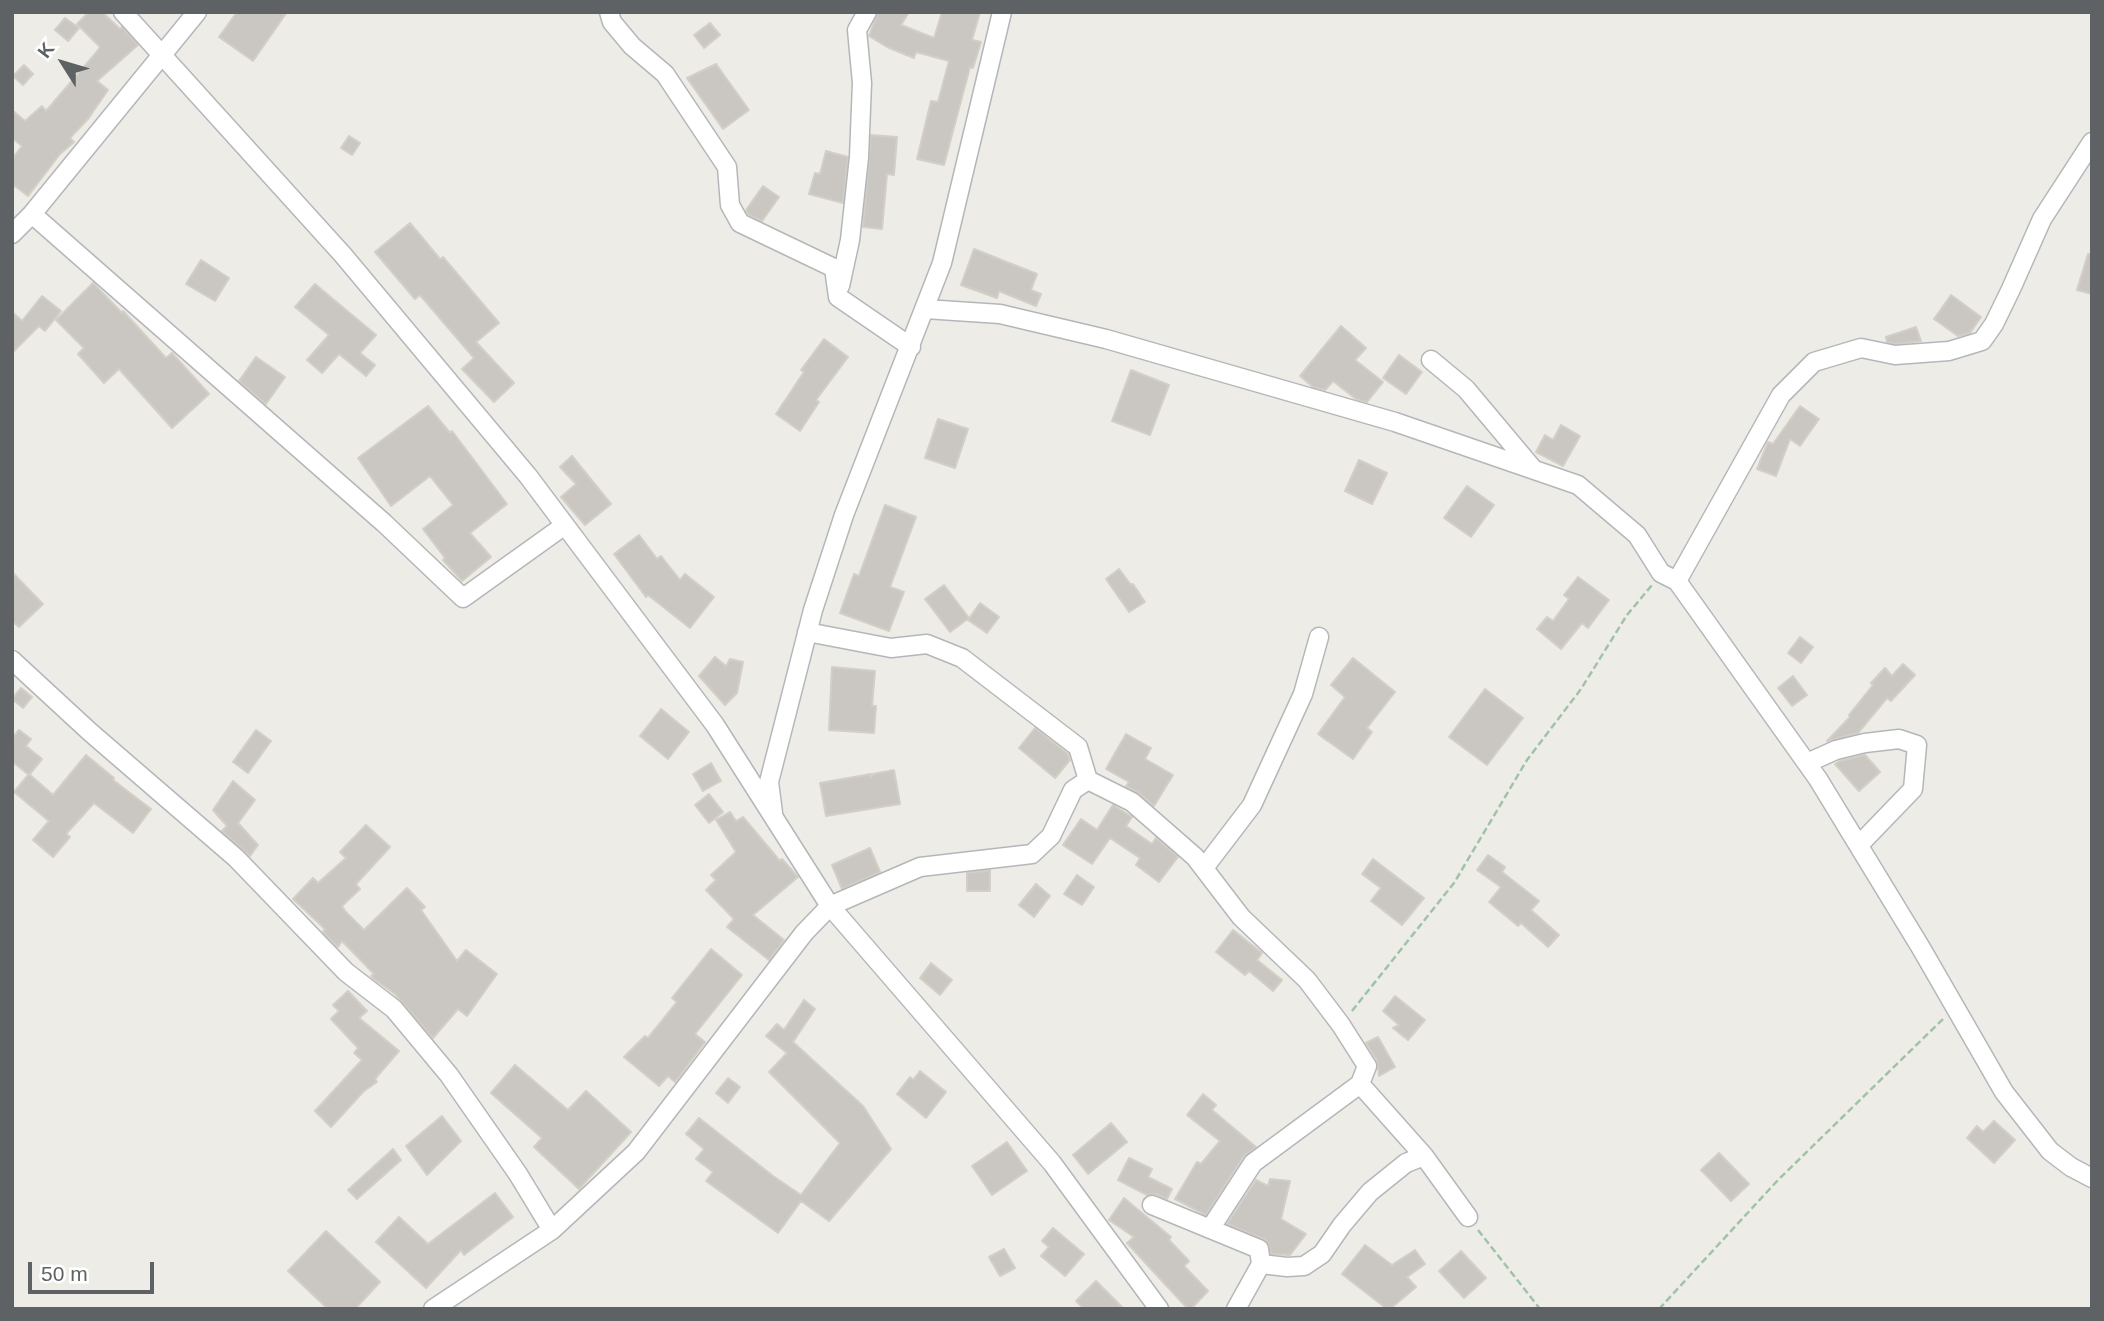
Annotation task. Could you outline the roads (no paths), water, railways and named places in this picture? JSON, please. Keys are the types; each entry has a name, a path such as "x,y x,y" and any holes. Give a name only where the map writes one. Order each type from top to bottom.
{"street":[{"path":"123,12 343,254 528,475 715,725 830,906 1052,1163 1159,1309"},
{"path":"12,234 32,214 197,12"},
{"path":"610,12 612,22 632,46 665,75 727,167 730,205 740,223 834,268 838,297 911,347"},
{"path":"838,297 850,240 859,157 862,83 857,30 867,12"},
{"path":"774,820 769,782 807,632 844,515 942,262 1002,12"},
{"path":"1669,577 1781,395 1814,362 1861,348 1895,355 1949,351 1982,341 1994,324 2042,219 2092,142"},
{"path":"32,214 384,523 463,598 565,525"},
{"path":"925,309 1000,314 1106,339 1395,422 1578,485 1637,535 1807,763 2004,1092 2050,1151 2071,1167 2092,1178"},
{"path":"1431,360 1466,389 1534,470"},
{"path":"807,632 891,648 927,644 962,658 1078,747 1088,780 1132,802 1195,857 1241,917 1307,980 1341,1025 1367,1066 1360,1084 1253,1163 1210,1229"},
{"path":"1204,868 1252,805 1303,694 1319,636"},
{"path":"12,660 90,732 236,858 346,972 394,1009 449,1076 518,1174 552,1230"},
{"path":"1807,763 1836,750 1865,743 1899,739 1917,745 1913,789 1858,845"},
{"path":"433,1309 552,1230 636,1152 804,933 830,906 920,867 1032,854 1051,836 1073,790 1088,780"},
{"path":"1360,1084 1424,1156 1468,1217"},
{"path":"1261,1264 1304,1266 1322,1254 1370,1192 1406,1163 1424,1156"},
{"path":"1152,1205 1259,1249 1261,1264 1236,1309"}]}
